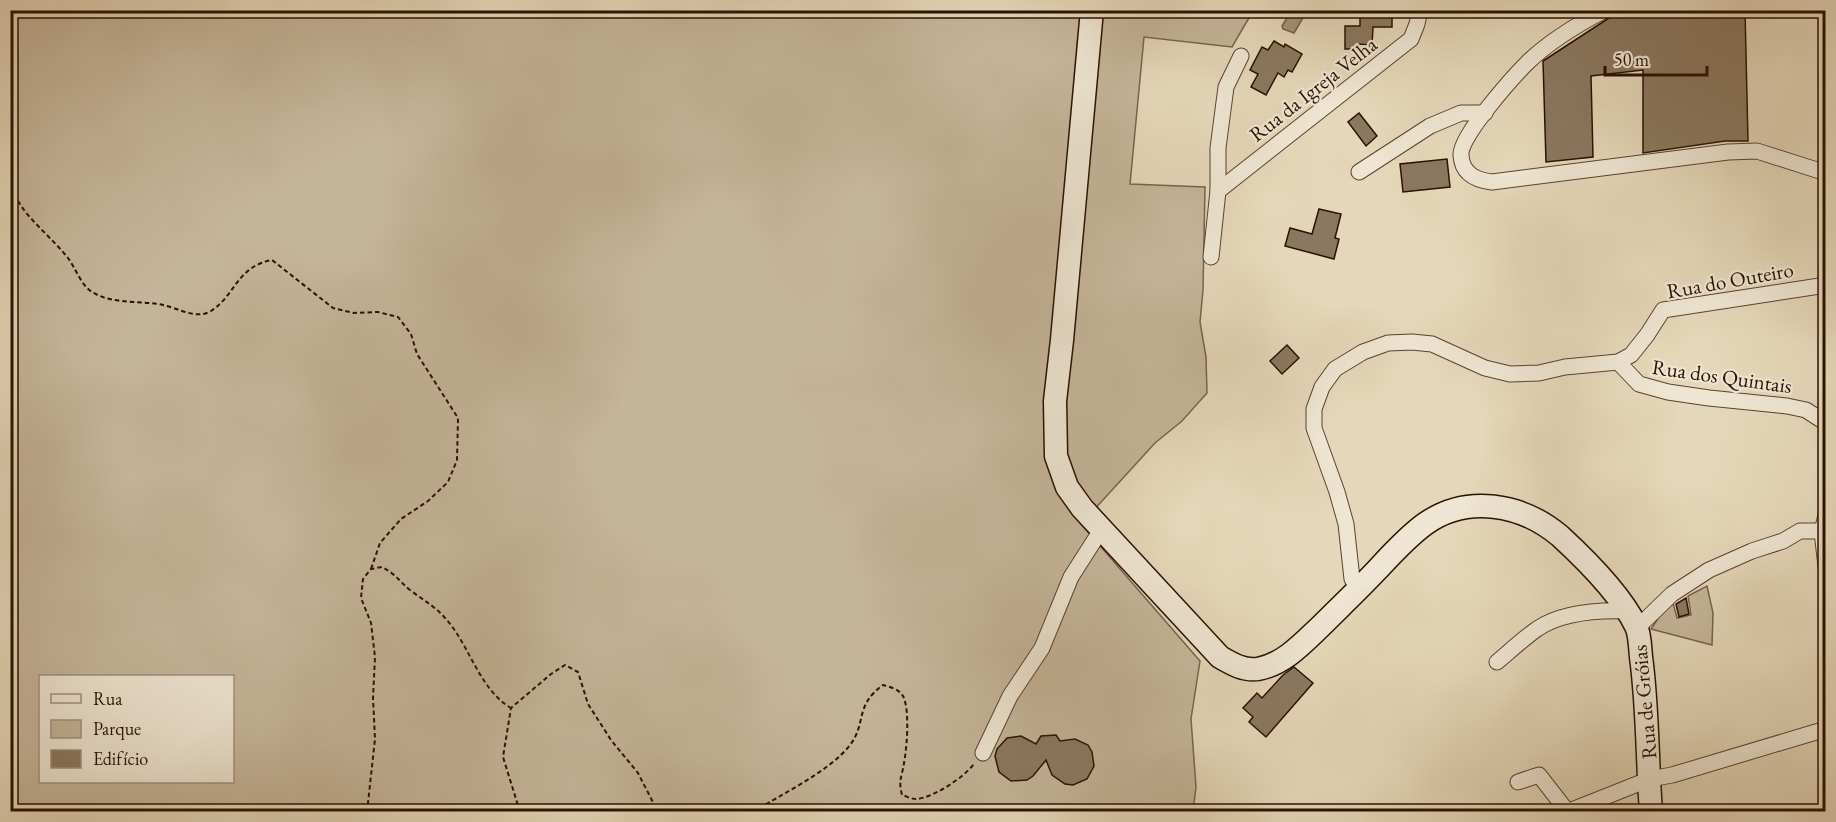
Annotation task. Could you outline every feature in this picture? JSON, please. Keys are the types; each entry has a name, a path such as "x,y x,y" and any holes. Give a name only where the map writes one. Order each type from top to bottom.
{"street":[{"path":"1092,10 1055,401 1056,456 1067,486 1101,530 1220,657 1238,667 1256,669 1278,663 1300,646 1426,524 1455,510 1479,505 1523,513 1551,529 1578,552 1632,619"},
{"name":"Rua da Igreja Velha","path":"1218,191 1411,39 1420,10"},
{"path":"1605,10 1553,42 1528,62 1465,138 1460,154 1466,170 1477,180 1492,182 1728,152 1757,151 1826,173"},
{"path":"1211,257 1218,191 1218,148 1226,87 1241,56"},
{"path":"1359,172 1430,126 1461,113 1485,113"},
{"name":"Rua do Outeiro","path":"1618,362 1631,355 1647,336 1663,310 1826,285"},
{"path":"1358,589 1352,579 1343,513 1314,428 1314,409 1322,387 1335,369 1363,352 1388,343 1412,342 1432,344 1485,368 1510,374 1539,373 1565,367 1618,362"},
{"name":"Rua dos Quintais","path":"1618,362 1639,384 1668,392 1787,406 1806,410 1826,423"},
{"path":"1826,515 1822,531 1826,566"},
{"path":"982,753 1010,696 1042,648 1071,577 1101,530"},
{"path":"1497,662 1538,628 1560,619 1584,613 1632,619 1709,570 1752,551 1784,541 1800,531 1822,531"},
{"name":"Rua de Gróias","path":"1632,619 1644,675 1651,812"},
{"path":"1518,782 1539,775 1567,811 1650,779 1672,775 1826,729"}],"path":[{"path":"10,188 26,213 69,259 91,291 118,302 164,305 194,315 210,312 223,300 237,281 258,263 273,261 333,308 354,313 378,312 398,317 411,334 417,354 458,418 458,460 448,482 428,501 401,519 380,543 371,569 363,579 361,598 370,622 375,657 373,698 375,739 367,812"},
{"path":"371,569 382,567 396,575 409,589 429,602 447,619 485,682 501,702 511,708"},
{"path":"519,812 503,757 511,708 551,674 566,665 578,672 588,704 611,740 638,773 658,812"},
{"path":"753,812 841,756 853,742 864,705 873,692 883,685 894,688 903,695 906,711 904,765 898,782 902,795 914,799 928,796 954,782 969,770 982,753"}],"green space":[{"path":"10,11 1253,11 1232,47 1144,37 1130,184 1205,187 1203,290 1200,322 1206,357 1207,393 1182,421 1155,443 1081,524 1200,661 1191,719 1196,787 1193,811 11,811"},
{"path":"1707,586 1713,613 1712,645 1651,629 1661,614 1673,603 1677,618 1691,615 1688,596"}],"shaded area":[{"path":"1291,11 1307,11 1294,33 1283,29 1282,26"}],"building":[{"path":"1366,10 1392,10 1392,27 1373,27 1372,45 1357,44 1357,49 1345,49 1345,26 1360,26 1360,12 1366,12"},
{"path":"1625,10 1745,10 1748,141 1725,141 1643,153 1643,70 1591,76 1593,157 1546,162 1543,61"},
{"path":"1274,41 1284,47 1285,44 1302,54 1292,72 1288,70 1284,77 1278,73 1266,95 1251,87 1258,74 1250,70 1262,47 1268,50"},
{"path":"1359,113 1377,136 1366,146 1348,122"},
{"path":"1447,159 1450,187 1403,192 1400,164"},
{"path":"1319,209 1341,214 1335,238 1339,239 1334,259 1285,246 1290,228 1312,234"},
{"path":"1287,345 1299,358 1282,374 1270,361"},
{"path":"1686,598 1689,614 1679,617 1676,604"},
{"path":"1294,667 1313,683 1266,737 1249,722 1253,717 1243,708 1257,693 1262,698 1283,675"},
{"path":"1056,735 1060,741 1075,739 1088,745 1092,752 1094,766 1087,779 1073,785 1065,784 1052,775 1046,760 1027,780 1011,781 999,772 995,756 997,749 1007,738 1021,736 1036,744 1041,736"}]}
